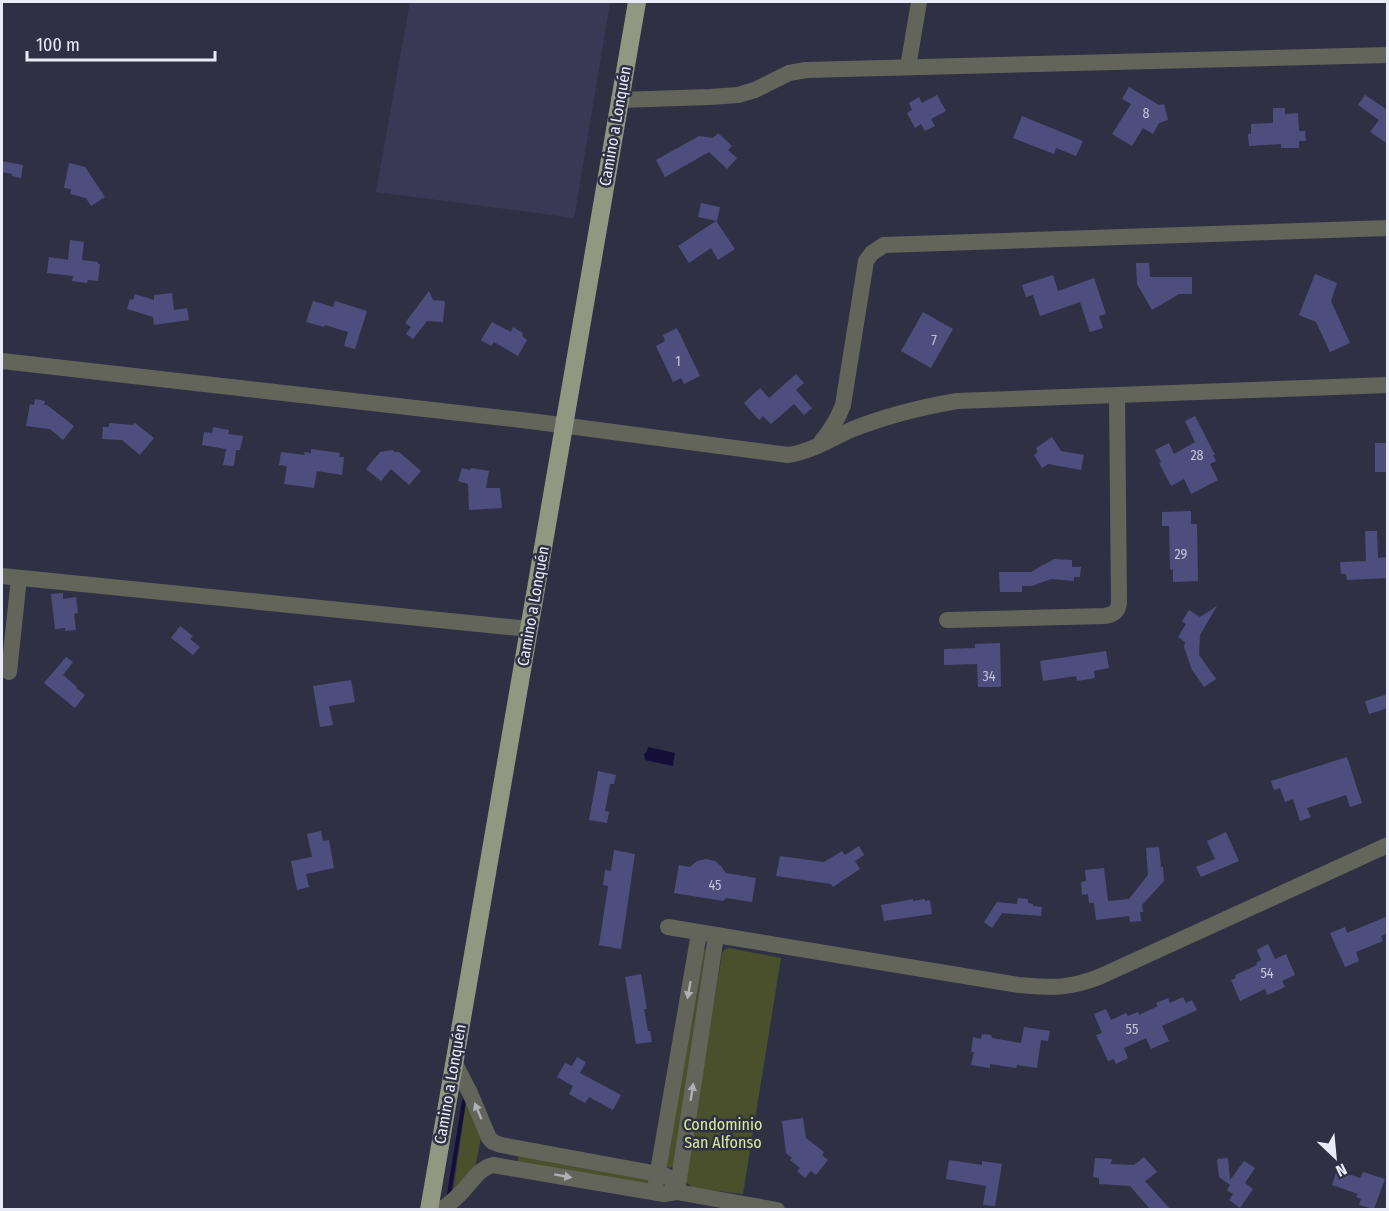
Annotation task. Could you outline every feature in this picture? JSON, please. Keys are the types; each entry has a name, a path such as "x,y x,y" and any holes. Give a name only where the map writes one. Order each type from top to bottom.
{"main road":[{"name":"Camino a Lonquén","path":"429,1209 637,2"}],"street":[{"path":"908,67 919,2"},
{"path":"619,100 738,95 755,90 789,73 806,70 1388,55"},
{"path":"819,445 832,428 843,405 865,266 868,257 879,247 889,244 1388,228"},
{"path":"2,361 564,425 780,455 802,453 878,421 946,403 980,399 1388,385"},
{"path":"947,620 1104,616 1117,611 1119,603 1117,396"},
{"path":"2,576 529,629"},
{"path":"9,672 19,578"},
{"path":"668,927 1020,985 1063,987 1099,977 1388,845"},
{"path":"654,1192 699,933"},
{"path":"677,1192 716,936"},
{"path":"441,1209 458,1196 484,1169 490,1144 470,1093 454,1062"},
{"path":"489,1138 501,1145 664,1174 675,1184 677,1192"},
{"path":"484,1169 493,1165 506,1166 654,1192 670,1194 677,1192 777,1209"}],"shaded area":[{"path":"410,2 610,2 574,218 376,192"},
{"path":"648,747 675,753 673,766 645,760 644,754"}],"green space":[{"name":"Condominio San Alfonso","path":"729,948 781,958 743,1194 693,1188 685,1178 722,954"},
{"path":"706,949 674,1166 670,1168 666,1166 701,950"},
{"path":"466,1103 481,1138 475,1168 453,1192"},
{"path":"519,1153 649,1180 648,1185 517,1164"}],"building":[{"path":"1129,87 1159,105 1164,104 1168,120 1159,123 1153,134 1143,128 1132,146 1112,134 1131,104 1122,99"},
{"path":"937,95 946,111 931,119 935,126 925,131 921,124 915,128 907,113 912,110 909,103 919,97 922,103"},
{"path":"1365,95 1386,109 1388,107 1388,144 1370,132 1379,120 1358,105"},
{"path":"1273,108 1285,108 1285,114 1298,113 1299,131 1305,131 1306,141 1299,141 1299,148 1281,148 1281,144 1249,146 1248,134 1251,134 1251,124 1273,123"},
{"path":"1022,116 1083,141 1076,156 1056,148 1054,154 1013,138"},
{"path":"718,133 732,146 728,150 737,158 727,169 709,152 665,177 656,160 699,136 713,138"},
{"path":"2,161 23,165 21,178 2,172"},
{"path":"69,163 85,167 105,197 91,206 86,198 70,194 71,189 64,188"},
{"path":"701,203 720,207 717,221 698,217"},
{"path":"716,221 735,249 718,260 711,248 689,263 678,246"},
{"path":"70,240 84,242 82,260 100,264 98,281 88,280 87,283 72,281 73,276 47,273 49,257 68,260"},
{"path":"1136,263 1149,263 1150,277 1192,277 1192,294 1179,294 1152,310 1137,284"},
{"path":"1315,274 1337,283 1331,301 1350,343 1330,352 1316,322 1299,315"},
{"path":"1053,275 1058,291 1094,278 1106,314 1099,316 1103,328 1090,332 1080,302 1040,316 1033,295 1026,297 1022,285"},
{"path":"429,291 433,300 445,301 443,322 427,321 413,339 406,334 411,327 405,323"},
{"path":"172,293 174,310 187,308 189,320 154,325 153,317 127,309 130,299 133,300 135,294 154,300 154,295"},
{"path":"313,301 333,307 335,301 367,311 355,349 344,346 348,332 306,322"},
{"path":"923,312 953,329 931,368 901,351"},
{"path":"492,322 511,332 513,327 523,333 522,336 527,340 518,356 494,342 491,346 481,340"},
{"path":"677,328 700,376 684,384 681,378 673,382 656,346 665,341 663,335"},
{"path":"796,374 804,383 796,390 812,408 804,415 794,404 771,424 763,416 759,420 744,403 760,388 769,398"},
{"path":"35,399 45,401 44,405 74,426 63,440 50,429 26,426 30,404 34,405"},
{"path":"1195,416 1215,455 1213,455 1216,461 1210,464 1218,480 1191,494 1184,479 1171,486 1155,450 1169,443 1174,454 1195,442 1185,421"},
{"path":"109,423 133,425 135,423 154,438 140,455 122,440 102,439 103,427 109,427"},
{"path":"213,427 229,430 228,434 243,436 240,450 236,450 234,466 223,465 226,449 202,445 204,432 212,433"},
{"path":"1052,437 1061,451 1084,455 1081,470 1048,464 1042,468 1034,455 1038,452 1036,448"},
{"path":"1375,443 1388,443 1388,472 1375,472"},
{"path":"311,449 340,453 339,457 344,457 342,475 317,471 314,488 284,484 287,466 279,465 281,452 305,455 304,452 311,453"},
{"path":"393,450 399,452 421,471 409,485 391,469 381,481 366,469 380,452"},
{"path":"462,468 489,471 486,488 500,488 502,508 469,510 468,484 458,481"},
{"path":"1191,511 1191,524 1197,524 1198,581 1173,582 1173,570 1170,569 1169,526 1162,526 1162,512"},
{"path":"1365,531 1377,531 1378,558 1388,557 1388,578 1347,580 1346,574 1341,574 1340,562 1366,561"},
{"path":"1054,559 1072,560 1072,567 1081,567 1080,577 1074,577 1074,581 1051,579 1032,586 1022,586 1022,592 1000,592 999,572 1031,572"},
{"path":"63,593 63,599 76,597 78,613 74,614 76,630 55,629 51,594"},
{"path":"1217,606 1200,635 1199,655 1216,679 1204,687 1192,670 1184,647 1185,642 1178,637 1186,624 1182,621 1189,610 1200,617"},
{"path":"180,626 193,636 190,639 200,647 193,655 171,638"},
{"path":"1000,643 1001,687 978,687 977,664 944,665 944,649 975,648 975,644"},
{"path":"1106,651 1109,668 1094,671 1095,678 1077,681 1076,676 1043,681 1040,661"},
{"path":"66,657 73,662 63,675 85,695 75,708 44,683"},
{"path":"351,680 355,702 329,706 333,725 320,727 313,686"},
{"path":"1388,694 1388,708 1369,714 1365,701"},
{"path":"1347,757 1362,803 1350,807 1346,795 1307,808 1311,817 1300,821 1293,799 1285,802 1280,788 1274,790 1271,781"},
{"path":"598,771 616,775 614,784 610,784 605,811 609,812 607,823 589,820"},
{"path":"321,831 323,841 329,840 334,868 306,874 309,887 297,890 291,861 312,857 307,834"},
{"path":"1226,832 1239,861 1201,877 1196,867 1215,859 1207,841"},
{"path":"859,846 864,855 855,861 860,869 833,887 831,884 776,876 780,856 824,862 842,851 845,855"},
{"path":"1159,847 1164,881 1142,905 1141,921 1130,922 1129,916 1096,920 1094,903 1089,903 1088,894 1082,895 1081,882 1086,881 1085,870 1104,868 1108,901 1129,899 1148,875 1146,848"},
{"path":"614,850 635,854 621,949 599,945 608,886 603,885 605,870 611,871"},
{"path":"706,859 715,861 726,873 756,878 752,902 726,898 723,901 674,893 679,865 690,867 697,861"},
{"path":"1018,898 1028,899 1028,903 1033,906 1042,907 1041,916 1002,913 992,928 984,922 997,902 1017,904"},
{"path":"913,899 913,901 930,900 932,914 884,921 881,905"},
{"path":"1388,916 1388,933 1381,936 1383,941 1356,952 1359,961 1345,967 1330,933 1345,927 1347,933"},
{"path":"1268,944 1275,959 1286,954 1295,975 1282,981 1285,987 1267,995 1265,989 1240,1001 1231,980 1236,978 1235,975 1257,965 1256,963 1261,960 1257,950"},
{"path":"641,974 647,1009 644,1009 652,1042 636,1044 625,977"},
{"path":"1183,997 1186,1003 1192,1000 1197,1010 1162,1026 1169,1041 1151,1049 1146,1038 1124,1048 1128,1058 1116,1064 1114,1059 1108,1061 1096,1035 1102,1033 1094,1014 1106,1009 1111,1020 1126,1013 1128,1016 1138,1012 1139,1015 1158,1006 1156,1003 1168,998 1170,1003"},
{"path":"1024,1027 1050,1031 1048,1041 1041,1040 1037,1068 990,1064 990,1068 971,1065 974,1052 971,1052 973,1037 981,1039 982,1034 991,1035 992,1038 1021,1043"},
{"path":"577,1057 586,1062 580,1073 621,1095 613,1110 589,1097 585,1103 569,1094 573,1086 557,1077 565,1063 572,1066"},
{"path":"803,1118 806,1138 824,1152 822,1155 828,1160 816,1175 811,1171 805,1178 797,1171 800,1168 790,1160 792,1158 786,1153 782,1121"},
{"path":"1144,1157 1157,1172 1145,1181 1170,1209 1150,1209 1130,1186 1099,1184 1099,1178 1093,1177 1095,1158 1112,1159 1111,1164 1134,1165"},
{"path":"1228,1158 1230,1180 1244,1161 1255,1168 1245,1183 1253,1189 1240,1208 1229,1200 1233,1194 1227,1190 1230,1185 1219,1177 1217,1159"},
{"path":"949,1160 982,1165 982,1161 1002,1164 995,1206 983,1205 986,1186 946,1179"},
{"path":"1337,1170 1360,1178 1363,1172 1385,1179 1374,1209 1359,1205 1361,1199 1356,1197 1358,1194 1332,1185"}],"waterway":[{"path":"449,1194 464,1101"}]}
